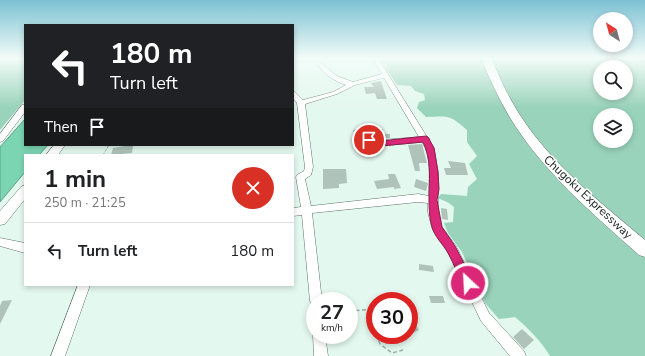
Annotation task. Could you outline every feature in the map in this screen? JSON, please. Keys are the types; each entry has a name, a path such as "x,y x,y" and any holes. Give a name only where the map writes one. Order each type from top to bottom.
{"highway":[{"name":"Chugoku Expressway","path":"494,75 505,100 516,119 540,152 588,200 645,250"},
{"name":"Chugoku Expressway","path":"500,75 516,106 549,151 602,202 645,240"}],"main road":[{"path":"53,154 59,146"},
{"path":"0,220 24,191"}],"street":[{"path":"329,75 352,84"},
{"path":"301,103 335,93 352,84 386,75 397,96 426,139 430,148 434,172 434,189 432,200 437,228 452,249 485,317 519,356"},
{"path":"294,94 301,103 309,167 308,173 300,177 300,181 307,211 315,292"},
{"path":"0,139 24,108"},
{"path":"369,140 381,143 426,139"},
{"path":"294,212 307,211 342,204 418,198 432,200"},
{"path":"0,242 24,248"},
{"path":"58,356 84,286"},
{"path":"320,344 321,356"}],"path":[{"path":"380,344 392,353 403,350"}],"shaded area":[{"path":"0,75 24,75 24,101 0,130"},
{"path":"390,75 593,75 593,100 633,100 633,75 645,75 645,356 550,356 543,345 515,317 499,319 485,303 462,252 448,233 444,223 453,222 454,207 438,198 441,194 467,196 468,187 477,179 469,164 477,156 467,142 467,130 457,122 453,119 440,116 426,117 417,108 419,102 425,100 424,94 415,91 411,86 397,85"},
{"path":"24,120 24,146 47,146 40,154 24,154 24,173 0,202 0,147"}],"building":[{"path":"381,81 387,99 377,99 375,93 366,94 364,87 374,87 371,83"},
{"path":"362,129 365,134 378,134 377,129 383,129 384,134 390,134 390,138 369,136 364,140 367,144 358,144 353,130"},
{"path":"422,144 427,163 419,163 420,171 415,171 408,145"},
{"path":"133,146 132,153 111,154 113,148"},
{"path":"448,161 465,163 468,175 446,175 444,168 451,168"},
{"path":"323,169 346,169 347,183 339,184 339,188 323,189"},
{"path":"388,174 395,174 401,188 394,189 394,187 377,189 374,181 389,179"},
{"path":"416,179 428,183 426,191 414,187"},
{"path":"441,208 447,209 448,220 442,219"},
{"path":"419,264 433,266 434,272 419,270"},
{"path":"429,296 443,296 445,303 431,303"},
{"path":"12,300 0,324 0,306 2,301"},
{"path":"522,329 534,340 524,349 513,337"}],"route":[{"path":"369,140 381,143 426,139 430,148 434,172 434,189 432,200 437,228 452,249 468,283"}]}
